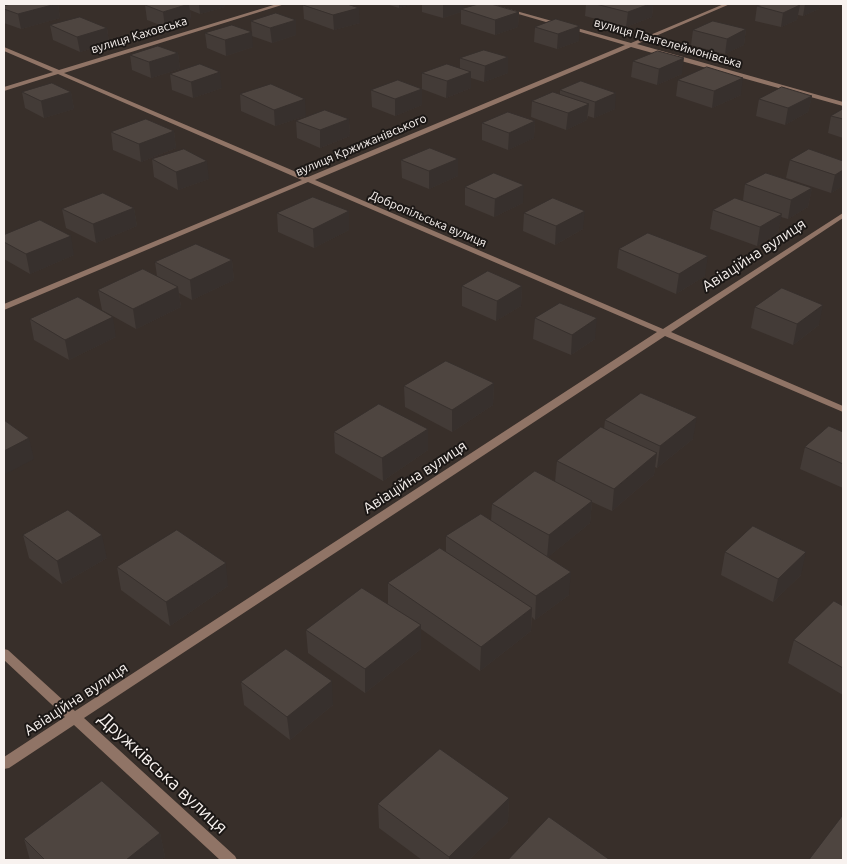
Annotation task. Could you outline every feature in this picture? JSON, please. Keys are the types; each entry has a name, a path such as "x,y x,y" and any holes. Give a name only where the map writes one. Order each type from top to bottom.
{"street":[{"name":"вулиця Каховська","path":"4,89 282,4"},
{"name":"вулиця Пантелеймонівська","path":"486,4 843,104"},
{"name":"вулиця Кржижанівського","path":"4,306 728,4"},
{"name":"Добропільська вулиця","path":"4,49 843,409"},
{"name":"Авіаційна вулиця","path":"4,764 843,215"},
{"name":"Дружківська вулиця","path":"4,653 230,860"}],"building":[{"path":"12,4 56,4 18,14 4,9 4,6"},
{"path":"189,4 163,12 145,5"},
{"path":"347,4 359,8 333,15 303,5"},
{"path":"479,4 491,4 519,12 495,20 461,9"},
{"path":"596,4 650,4 628,12"},
{"path":"763,4 800,5 783,13 757,6"},
{"path":"276,13 296,20 270,28 251,21"},
{"path":"80,17 107,28 77,37 50,25"},
{"path":"556,19 580,26 558,34 535,27"},
{"path":"713,21 746,29 727,39 693,30"},
{"path":"232,25 252,32 225,40 205,33"},
{"path":"158,46 178,53 149,62 130,55"},
{"path":"484,50 508,57 485,66 460,58"},
{"path":"658,51 684,58 659,69 633,61"},
{"path":"200,64 220,72 191,82 170,74"},
{"path":"447,64 471,72 447,81 422,73"},
{"path":"707,67 743,78 714,91 678,80"},
{"path":"398,80 422,89 395,99 371,90"},
{"path":"581,81 616,93 595,102 560,90"},
{"path":"52,83 71,92 41,101 22,92"},
{"path":"271,84 305,99 274,110 240,94"},
{"path":"782,87 812,96 788,108 759,99"},
{"path":"553,92 589,104 568,113 532,101"},
{"path":"843,109 843,119 831,116"},
{"path":"325,110 349,119 320,130 296,121"},
{"path":"508,112 535,121 509,133 482,123"},
{"path":"146,119 174,131 139,144 111,132"},
{"path":"430,148 458,159 429,171 401,160"},
{"path":"184,149 207,161 176,172 152,159"},
{"path":"809,149 843,161 843,170 835,175 790,160"},
{"path":"494,173 524,185 495,199 465,187"},
{"path":"766,173 812,188 791,200 745,184"},
{"path":"103,193 134,208 93,224 62,209"},
{"path":"313,197 349,211 313,229 277,213"},
{"path":"553,198 585,211 556,226 524,213"},
{"path":"735,198 782,214 760,227 713,210"},
{"path":"40,220 71,236 26,254 4,242 4,235"},
{"path":"648,233 708,256 679,274 619,249"},
{"path":"196,244 232,260 190,280 155,262"},
{"path":"143,269 178,287 133,309 98,290"},
{"path":"488,271 522,286 497,301 462,286"},
{"path":"782,288 823,305 797,324 755,307"},
{"path":"78,297 113,317 65,340 30,319"},
{"path":"560,303 597,318 572,335 535,318"},
{"path":"446,361 494,383 452,410 404,386"},
{"path":"641,393 697,417 660,446 605,420"},
{"path":"379,404 428,429 382,458 334,432"},
{"path":"4,420 29,438 4,451"},
{"path":"829,426 843,432 843,464 805,447"},
{"path":"601,427 657,453 614,489 557,461"},
{"path":"535,471 592,501 549,535 492,504"},
{"path":"68,510 102,535 57,561 23,535"},
{"path":"481,514 571,572 536,596 446,536"},
{"path":"753,526 806,552 778,579 725,552"},
{"path":"177,530 226,563 166,602 117,567"},
{"path":"440,548 532,608 481,647 388,583"},
{"path":"362,588 421,625 365,669 306,630"},
{"path":"834,601 843,606 843,668 794,640"},
{"path":"286,649 332,681 287,717 241,682"},
{"path":"440,749 509,798 449,857 378,804"},
{"path":"102,781 160,833 126,860 45,860 24,839"},
{"path":"843,815 843,860 809,860"},
{"path":"549,817 610,860 508,860"}]}
